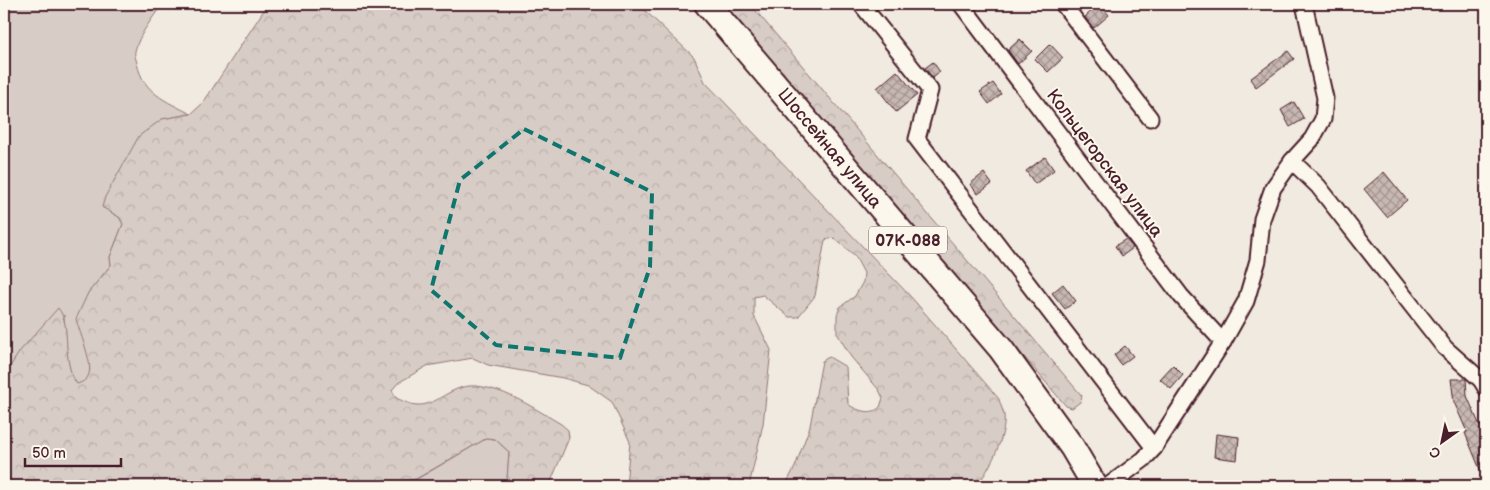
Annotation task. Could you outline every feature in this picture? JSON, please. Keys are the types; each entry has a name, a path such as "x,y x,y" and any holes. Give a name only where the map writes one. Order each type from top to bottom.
{"main road":[{"name":"Шоссейная улица","path":"707,4 1001,349 1072,447 1095,486"}],"street":[{"path":"861,4 930,90 917,139 1154,448"},
{"name":"Кольцегорская улица","path":"961,4 1181,296 1223,342"},
{"path":"1063,4 1150,118"},
{"path":"1108,486 1144,459 1154,448 1223,342 1246,301 1258,260 1262,220 1272,188 1312,138 1323,119 1325,98 1304,4"},
{"path":"1292,161 1318,186 1445,348 1481,380 1486,388"}],"highlighted area":[{"path":"524,129 652,192 650,267 620,358 496,345 431,290 460,180"}],"green space":[{"path":"4,4 162,4 140,38 135,51 135,57 144,82 150,89 165,100 191,114 162,119 102,207 119,217 123,224 110,257 111,265 88,293 90,373 86,381 77,385 68,360 64,315 4,376"},
{"path":"268,4 638,4 694,57 705,82 911,297 999,399 1004,415 1003,432 996,452 981,480 976,486 785,486 795,467 810,426 822,361 829,357 846,367 848,404 851,406 868,412 877,410 883,398 879,390 851,357 837,333 837,315 840,307 855,296 863,282 864,273 855,256 834,238 825,240 815,296 798,317 789,317 763,295 754,297 754,316 771,350 763,424 749,486 626,486 630,442 612,402 588,385 563,378 488,365 473,358 427,366 398,383 392,390 396,398 418,405 432,402 452,391 467,386 487,388 510,395 561,424 568,430 569,438 549,486 505,486 509,452 495,439 487,438 416,479 377,486 280,486 270,484 209,486 14,486 10,479 4,481 4,376 20,351 58,308 65,324 67,354 72,375 77,384 87,378 90,369 89,362 76,319 88,293 111,265 110,257 123,224 119,217 102,207 105,197 139,136 162,119 191,114 203,103"},
{"path":"723,4 750,4 1082,396 1080,402 1072,408 1066,406"},
{"path":"487,438 495,439 509,452 505,486 377,486 417,479"},
{"path":"270,484 280,486 209,486 212,485"}],"building":[{"path":"1099,4 1109,15 1094,28 1085,17"},
{"path":"1020,39 1032,51 1018,64 1008,50"},
{"path":"1050,44 1063,58 1048,72 1035,59"},
{"path":"1288,51 1294,59 1256,87 1250,79"},
{"path":"933,62 940,72 933,78 925,68"},
{"path":"897,71 917,95 896,112 877,88"},
{"path":"993,83 1001,94 989,104 980,92"},
{"path":"1294,102 1304,119 1290,127 1281,110"},
{"path":"1045,157 1054,170 1035,184 1026,171"},
{"path":"1384,172 1407,200 1387,217 1364,189"},
{"path":"984,173 992,184 978,194 970,184"},
{"path":"1126,239 1133,248 1122,256 1115,246"},
{"path":"1063,284 1076,301 1065,309 1052,293"},
{"path":"1125,346 1133,356 1121,365 1114,355"},
{"path":"1173,365 1183,375 1171,389 1160,379"},
{"path":"1451,379 1466,379 1467,396 1480,426 1483,425 1486,432 1486,484 1454,402"},
{"path":"1216,434 1239,437 1237,460 1214,457"}]}
